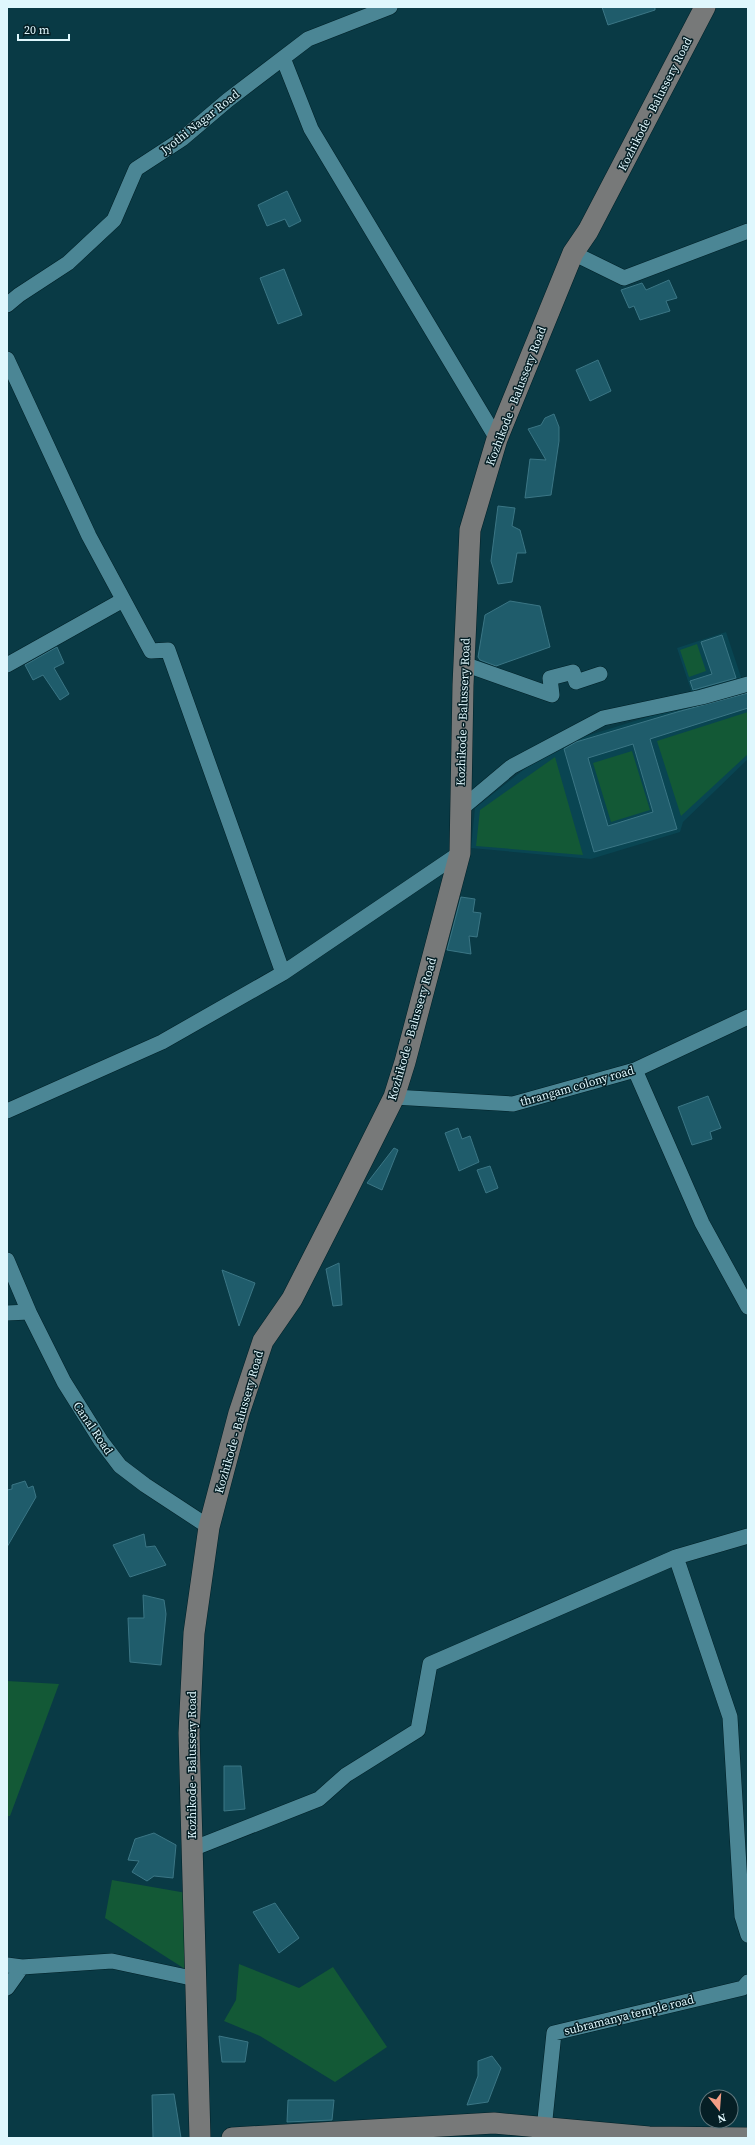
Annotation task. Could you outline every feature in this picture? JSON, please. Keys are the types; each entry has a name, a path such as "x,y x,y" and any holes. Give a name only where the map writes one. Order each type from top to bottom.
{"main road":[{"name":"Kozhikode - Balussery Road","path":"200,2138 189,1733 193,1648 209,1527 239,1413 263,1341 292,1299 394,1097 460,853 464,664 470,530 497,439 573,253 592,225 705,7"},
{"path":"232,2138 494,2123 544,2129 649,2137 748,2138"}],"street":[{"name":"Jyothi Nagar Road","path":"7,305 18,295 68,263 114,220 136,169 182,139 308,39 390,7"},
{"path":"283,58 311,128 497,439"},
{"path":"573,253 624,278 748,231"},
{"path":"7,359 89,536 151,651 168,650 283,973"},
{"path":"7,664 123,600"},
{"path":"464,664 552,695 550,678 573,672 576,682 600,674"},
{"path":"461,809 511,767 603,718 702,697 748,684"},
{"path":"7,1111 162,1042 283,973 460,853"},
{"name":"thrangam colony road","path":"394,1097 513,1104 635,1070 748,1017"},
{"path":"635,1070 702,1223 748,1307"},
{"name":"Canal Road","path":"7,1260 29,1312 64,1382 101,1441 120,1466 145,1485 209,1527"},
{"path":"7,1313 29,1312"},
{"path":"192,1849 319,1799 346,1775 418,1730 430,1664 676,1557 748,1536"},
{"path":"676,1557 730,1717 742,1916 748,1935"},
{"path":"7,1988 14,1966 112,1962 196,1979"},
{"name":"subramanya temple road","path":"544,2129 554,2034 743,1988 748,1982"}],"shaded area":[{"path":"726,632 742,680 693,696 677,648"},
{"path":"748,686 748,759 683,822 680,832 591,859 471,848 475,808 554,746"}],"green space":[{"path":"697,644 706,671 689,677 680,650"},
{"path":"748,712 748,754 681,816 657,741"},
{"path":"632,751 650,810 611,822 593,763"},
{"path":"555,757 583,855 476,846 480,810"},
{"path":"7,1681 59,1684 10,1816 7,1816"},
{"path":"112,1880 198,1895 185,1969 105,1918"},
{"path":"239,1964 299,1988 333,1967 387,2047 335,2082 260,2036 224,2021 236,2000"}],"building":[{"path":"602,7 655,7 655,10 608,25"},
{"path":"287,191 301,221 289,227 285,219 267,226 258,205"},
{"path":"284,269 302,315 278,324 260,278"},
{"path":"669,280 677,298 666,301 670,311 640,320 634,306 629,308 621,290 642,283 646,290"},
{"path":"598,360 611,391 590,401 576,370"},
{"path":"554,414 559,427 559,441 551,495 525,498 530,459 546,460 528,429 541,425 545,418"},
{"path":"498,506 515,508 512,526 520,530 526,553 517,553 512,582 498,584 491,561"},
{"path":"510,601 540,606 550,647 496,666 480,660 478,657 485,615"},
{"path":"722,635 736,678 693,690 690,681 712,674 701,642"},
{"path":"57,647 64,663 54,668 69,694 60,700 43,675 33,680 25,665"},
{"path":"748,693 748,708 650,739 677,829 594,852 564,749 576,742","holes":["633,744 653,812 608,826 588,758"]},
{"path":"461,897 475,899 473,912 481,913 477,937 469,936 471,954 447,950"},
{"path":"708,1096 721,1128 710,1132 712,1139 692,1145 678,1107"},
{"path":"458,1128 462,1139 470,1136 479,1162 459,1171 445,1133"},
{"path":"394,1148 398,1150 382,1190 367,1183"},
{"path":"490,1166 498,1188 486,1193 477,1170"},
{"path":"339,1263 342,1305 333,1306 326,1269"},
{"path":"222,1270 255,1283 239,1326"},
{"path":"25,1481 28,1488 33,1486 36,1497 7,1547 7,1490 12,1489 12,1485"},
{"path":"144,1534 146,1547 155,1546 166,1565 130,1577 113,1545"},
{"path":"143,1595 164,1600 166,1614 161,1665 130,1662 128,1618 144,1618"},
{"path":"224,1766 241,1766 245,1809 224,1811"},
{"path":"154,1833 176,1845 173,1878 154,1876 147,1881 132,1872 139,1861 128,1860 135,1839"},
{"path":"275,1903 299,1938 279,1953 253,1912"},
{"path":"219,2036 248,2042 245,2062 222,2062"},
{"path":"492,2056 501,2068 488,2102 467,2105 478,2076 478,2061"},
{"path":"174,2094 181,2138 153,2138 152,2095"},
{"path":"288,2100 334,2100 332,2120 287,2122"}]}
